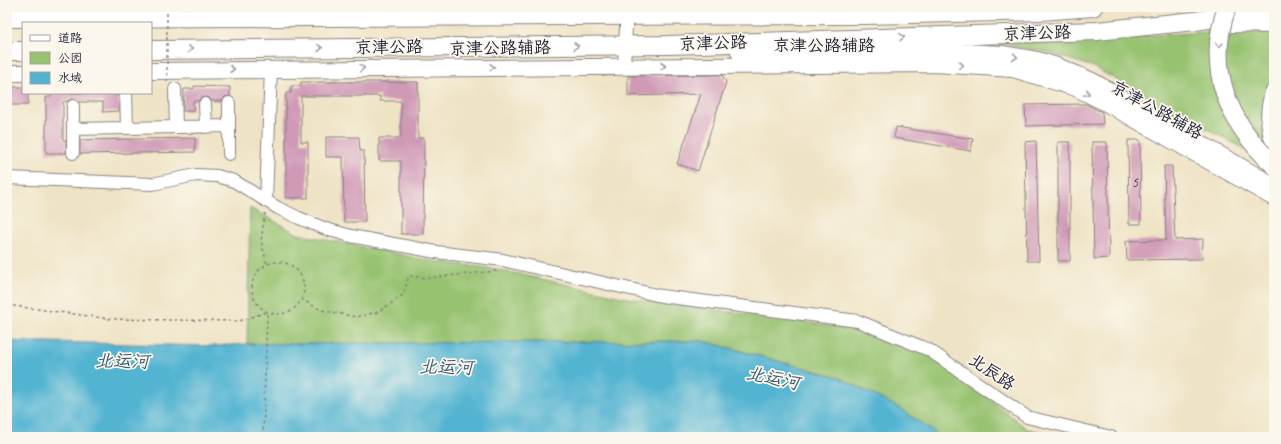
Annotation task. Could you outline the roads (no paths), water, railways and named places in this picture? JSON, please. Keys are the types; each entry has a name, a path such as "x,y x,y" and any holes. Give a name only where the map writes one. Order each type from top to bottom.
{"highway":[{"name":"京津公路","path":"7,18 627,12 872,15 1093,7"},
{"path":"1227,7 1221,26 1219,42 1220,73 1223,87 1230,107 1243,129 1274,165"},
{"path":"1255,18 1274,9"},
{"name":"京津公路","path":"152,50 668,45 1096,31 1195,21 1255,18"},
{"path":"1255,18 1274,24"},
{"path":"668,45 754,54 809,56 962,53 1019,57 1057,67 1075,74 1113,94 1274,187"},
{"path":"7,51 22,51"},
{"path":"1274,94 1270,115 1271,130 1274,140"}],"main road":[{"name":"京津公路辅路","path":"152,71 935,64 1012,69 1051,79 1082,91 1274,198"},
{"path":"7,73 22,73"}],"street":[{"path":"624,66 627,12"},
{"path":"266,201 271,69"},
{"path":"171,86 176,127"},
{"path":"126,94 127,128"},
{"path":"229,103 229,154"},
{"path":"205,104 206,127"},
{"path":"73,106 73,153"},
{"path":"73,128 229,126"},
{"name":"北辰路","path":"7,178 152,184 196,175 217,176 234,181 266,201 299,218 326,229 351,236 436,252 513,262 661,296 858,320 929,350 1027,418 1111,437"}],"water":[{"name":"北运河","path":"7,341 213,346 247,344 703,341 838,377 899,408 941,437 7,437"}]}
